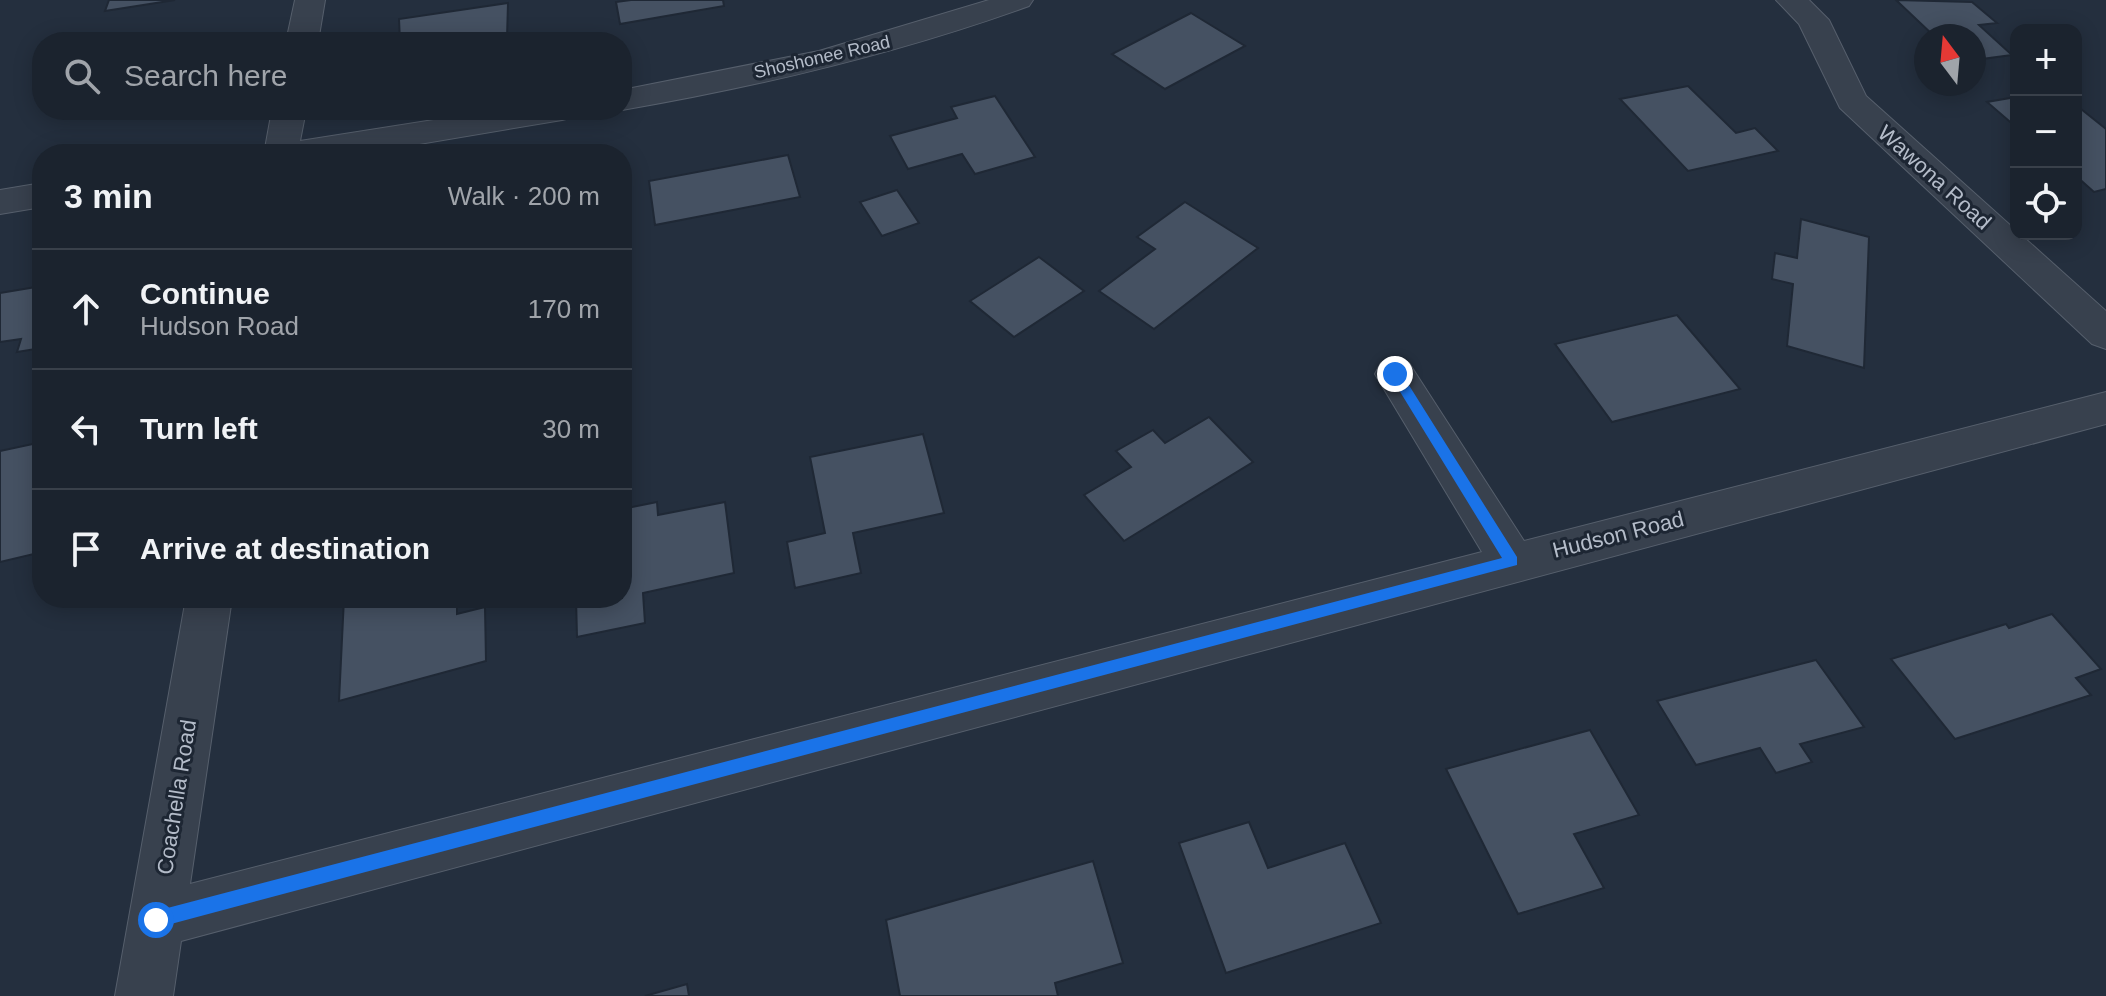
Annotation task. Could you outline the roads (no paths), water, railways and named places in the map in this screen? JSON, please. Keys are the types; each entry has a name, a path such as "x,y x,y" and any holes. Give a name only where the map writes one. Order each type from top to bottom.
{"street":[{"path":"304,32 310,0"},
{"name":"Shoshonee Road","path":"632,98 804,63 947,26 1018,0"},
{"name":"Wawona Road","path":"1791,0 1813,20 1852,101 2106,334"},
{"path":"283,144 287,120"},
{"path":"353,144 501,120"},
{"path":"0,202 32,197"},
{"path":"1395,374 1512,561"},
{"name":"Hudson Road","path":"156,920 1512,561 2106,408"},
{"name":"Coachella Road","path":"144,996 207,608"}]}
